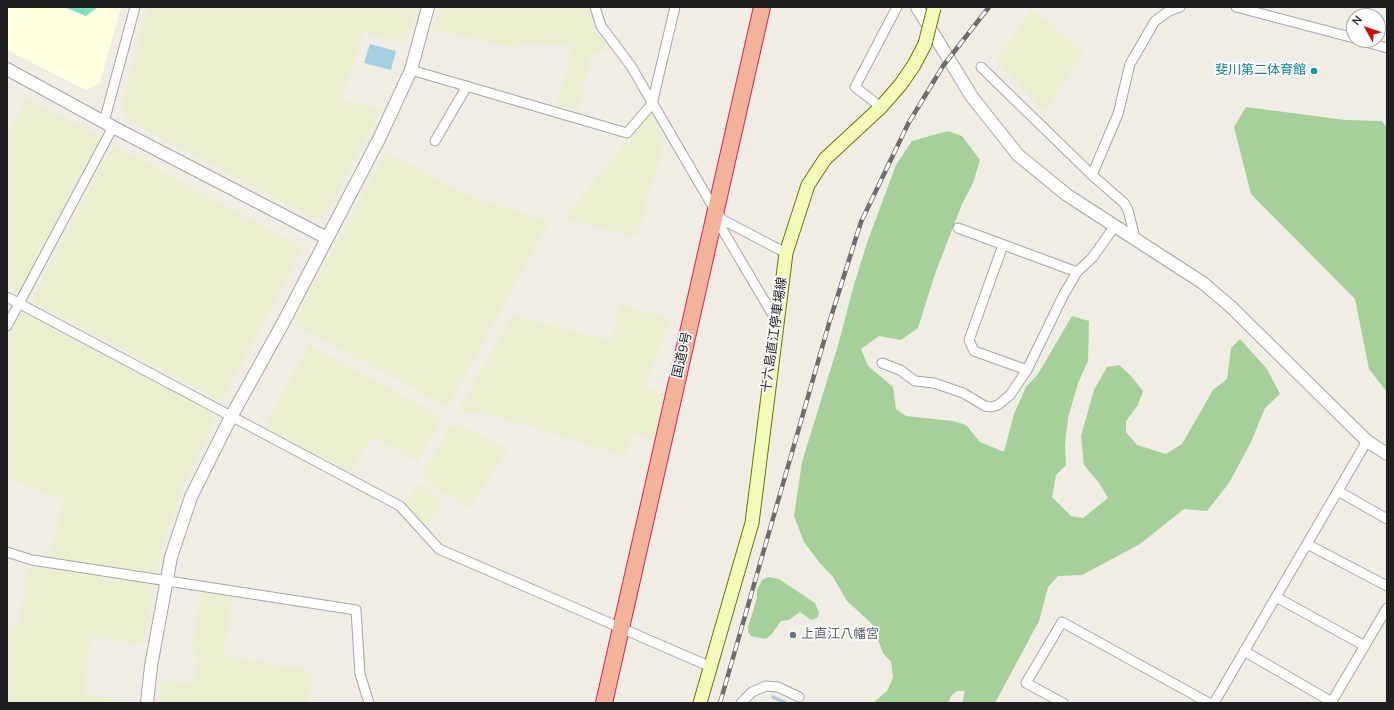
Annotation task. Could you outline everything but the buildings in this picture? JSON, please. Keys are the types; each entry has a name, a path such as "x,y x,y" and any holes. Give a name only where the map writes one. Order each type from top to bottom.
{"highway":[{"name":"国道9号","path":"604,703 620,628 719,216 762,7"}],"main road":[{"name":"十六島直江停車場線","path":"700,703 752,523 786,253 808,185 825,160 838,146 881,107 901,84 914,65 925,44 935,8"}],"street":[{"path":"7,326 20,304 109,125 135,7"},
{"path":"147,703 151,666 171,557 190,497 379,139 411,70 428,7"},
{"path":"595,7 601,26 631,66 719,216 722,229 777,322"},
{"path":"411,70 627,133 652,104 675,7"},
{"path":"881,107 856,87 897,7"},
{"path":"917,7 972,97 1018,155 1067,195 1203,283 1230,306 1367,441 1387,454"},
{"path":"1092,175 1118,114 1130,64 1155,21 1169,11 1180,7"},
{"path":"1236,7 1346,36"},
{"path":"981,68 1092,175 1124,203 1128,210 1134,238"},
{"path":"7,69 109,125 327,238"},
{"path":"435,141 467,86"},
{"path":"719,216 786,253"},
{"path":"882,363 900,370 915,381 938,384 963,393 991,408 998,405 1010,395 1027,370 1064,294 1077,272 1092,258 1115,226"},
{"path":"958,228 1077,272"},
{"path":"1003,245 969,340 974,351 1027,370"},
{"path":"7,296 400,506 439,549 711,667"},
{"path":"1214,703 1367,441"},
{"path":"1338,491 1387,519"},
{"path":"1307,544 1387,586"},
{"path":"7,552 32,560 356,610 360,674 369,703"},
{"path":"1276,597 1365,646"},
{"path":"1244,651 1332,702 1387,608"},
{"path":"1063,703 1026,683 1062,622 1209,703"},
{"path":"741,703 752,692 766,686 778,687 799,697"}],"shaded area":[{"path":"7,7 121,7 100,83 86,90 7,50"},
{"path":"147,7 416,7 407,43 364,32 343,99 382,109 327,213 315,219 130,122 121,109"},
{"path":"439,7 588,7 596,32 610,48 601,53 592,52 578,111 556,105 573,46 522,42 517,48 433,29"},
{"path":"1032,9 1084,52 1045,111 995,60"},
{"path":"27,98 102,137 23,289 17,293 7,287 7,136"},
{"path":"650,113 667,144 664,142 637,237 564,218"},
{"path":"113,145 299,245 302,251 224,397 218,400 35,303 33,297"},
{"path":"386,151 470,197 550,221 448,407 293,324"},
{"path":"621,304 670,319 646,388 667,395 655,441 633,433 624,456 491,415 458,411 512,315 610,340"},
{"path":"27,312 210,410 215,420 183,488 161,552 157,573 49,559 64,500 7,478 7,339 21,314"},
{"path":"309,345 442,417 418,462 372,437 351,472 268,429 266,423"},
{"path":"460,424 508,450 468,509 421,476 450,427"},
{"path":"418,483 444,501 426,526 406,504"},
{"path":"27,566 154,584 144,644 91,637 84,694 135,703 7,703 7,625 18,626"},
{"path":"201,591 232,597 223,655 313,672 309,703 158,703 162,680 193,684 198,653 192,650"}],"green space":[{"path":"64,7 98,7 86,16"},
{"path":"1246,107 1345,120 1382,121 1387,128 1387,392 1369,369 1355,299 1251,194 1234,127"},
{"path":"948,131 962,136 980,160 973,183 962,204 935,274 918,328 901,340 879,336 861,349 868,366 893,387 896,409 906,416 953,421 966,425 980,442 1004,452 1014,414 1026,387 1038,374 1072,316 1089,321 1088,361 1078,383 1068,418 1065,445 1066,465 1056,475 1052,497 1071,516 1083,518 1108,498 1099,483 1084,465 1081,436 1094,390 1107,367 1119,365 1131,376 1143,391 1138,405 1126,421 1126,432 1137,445 1166,454 1182,444 1213,390 1227,379 1231,348 1240,339 1267,369 1280,394 1265,408 1251,442 1229,483 1207,511 1184,509 1140,544 1082,575 1058,576 1048,587 1039,621 995,703 962,703 965,691 957,691 951,696 948,703 873,703 887,691 893,678 891,662 883,653 872,624 847,601 833,577 819,562 804,542 794,516 802,462 839,342 853,288 868,240 896,165 912,141"},
{"path":"768,577 779,579 815,603 819,613 817,618 811,620 800,612 789,620 781,621 771,635 766,639 751,636 748,632 748,627 757,598 757,590 762,580"}],"water":[{"path":"370,44 396,51 391,70 364,63"}],"waterway":[{"path":"773,697 786,703"}],"railway":[{"path":"720,703 830,320 861,222 908,124 943,66 989,7"}],"place":[{"name":"斐川第二体育館","path":"1314,71"},
{"name":"上直江八幡宮","path":"793,635"}]}
